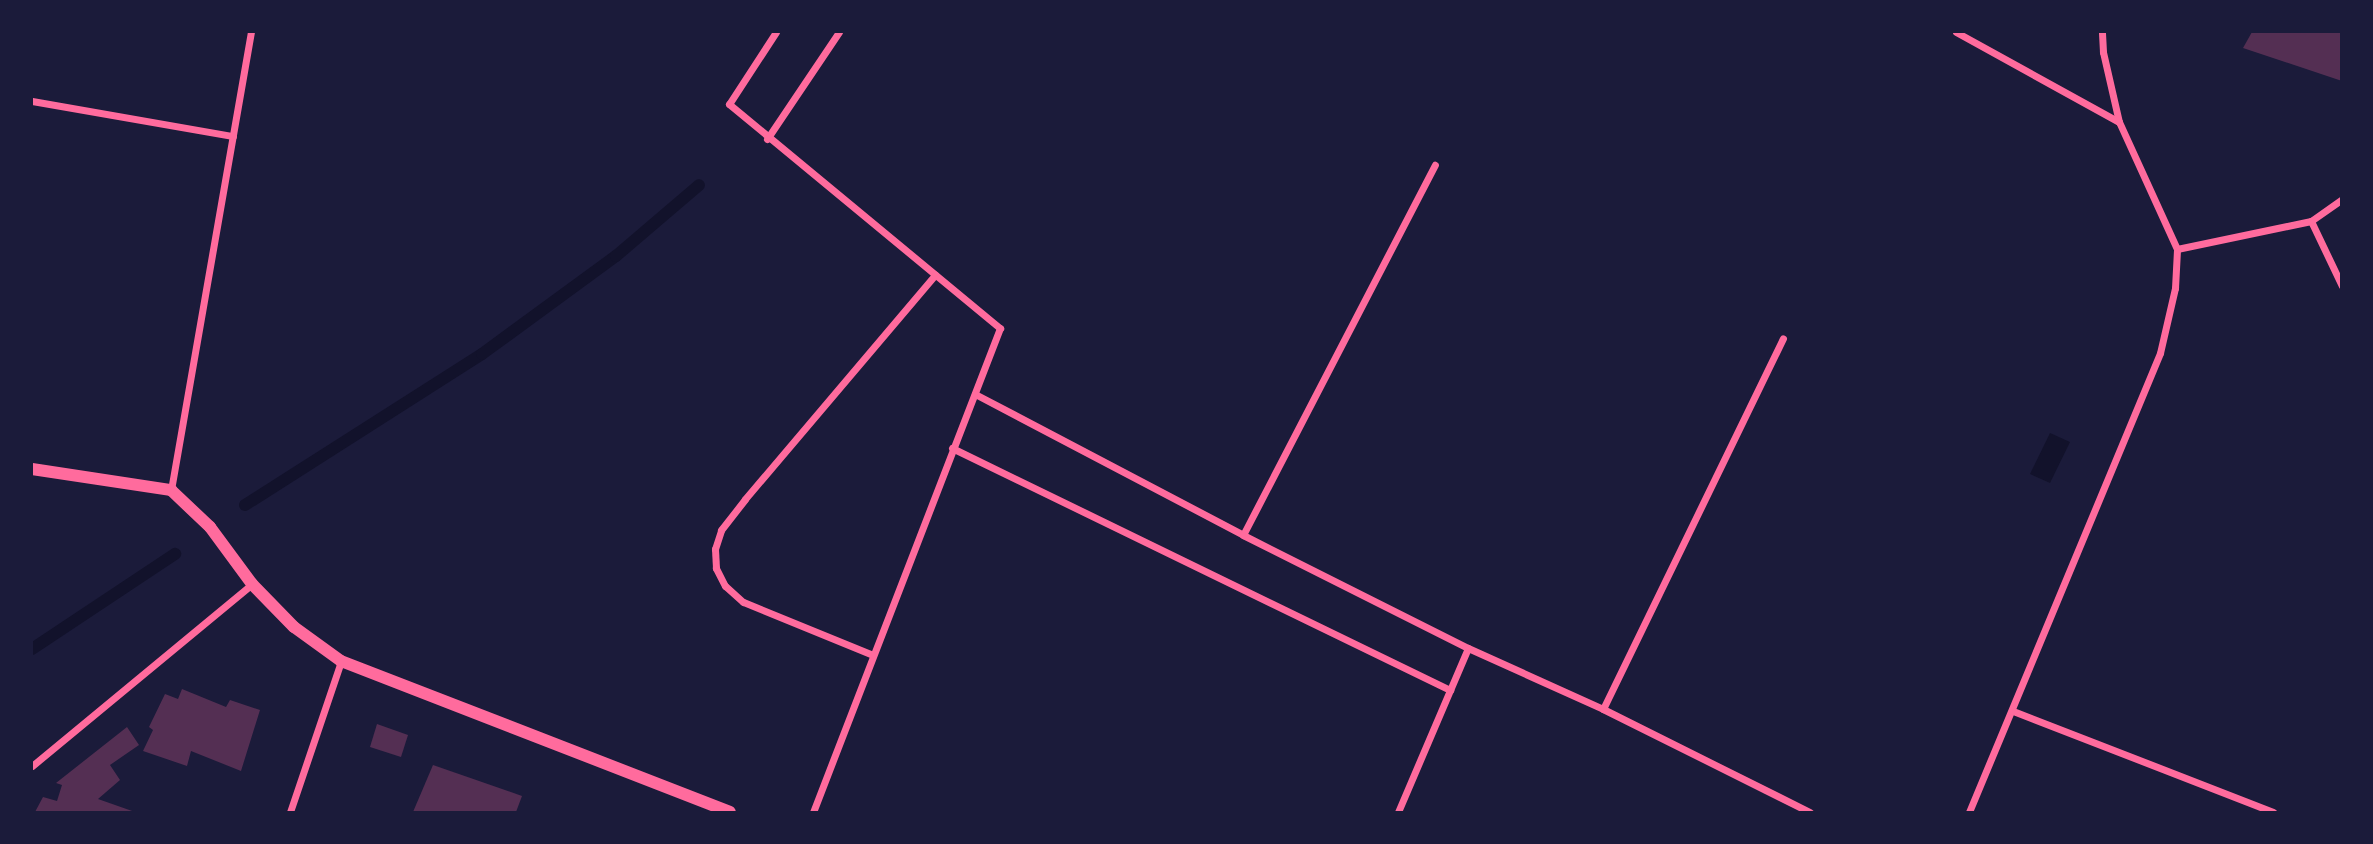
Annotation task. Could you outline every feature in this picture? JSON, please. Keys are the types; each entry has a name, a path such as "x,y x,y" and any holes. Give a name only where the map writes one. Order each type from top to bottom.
{"street":[{"path":"171,490 251,32"},
{"path":"776,32 729,104 767,139 1000,328 813,813"},
{"path":"767,139 839,32"},
{"path":"1956,32 2119,122"},
{"path":"1969,813 2160,353 2175,288 2177,249 2119,122 2103,52 2102,32"},
{"path":"32,101 233,136"},
{"path":"1243,535 1434,166"},
{"path":"2177,249 2311,221 2342,200"},
{"path":"2311,221 2342,286"},
{"path":"873,655 743,602 724,586 716,568 715,549 721,530 935,275"},
{"path":"1603,709 1783,338"},
{"path":"975,394 1243,535 1468,648 1603,709 1810,813"},
{"path":"952,447 1450,690"},
{"path":"32,469 171,490 211,527 252,584 294,627 341,661 730,813"},
{"path":"32,766 252,584"},
{"path":"1398,813 1468,648"},
{"path":"290,813 341,661"},
{"path":"2012,711 2273,813"}],"shaded area":[{"path":"2050,433 2070,442 2050,483 2030,474"}],"building":[{"path":"2252,32 2342,32 2342,81 2243,48"},
{"path":"182,689 226,707 230,700 260,710 241,771 191,751 187,766 143,751 153,730 149,727 165,694 178,699"},
{"path":"377,724 408,735 401,757 370,747"},
{"path":"127,727 139,745 110,765 120,780 98,799 135,812 35,812 43,797 57,801 62,785 56,783"},
{"path":"433,765 522,796 516,812 413,812"}],"waterway":[{"path":"245,505 482,354 616,256 699,185"},
{"path":"32,649 175,554"}]}
